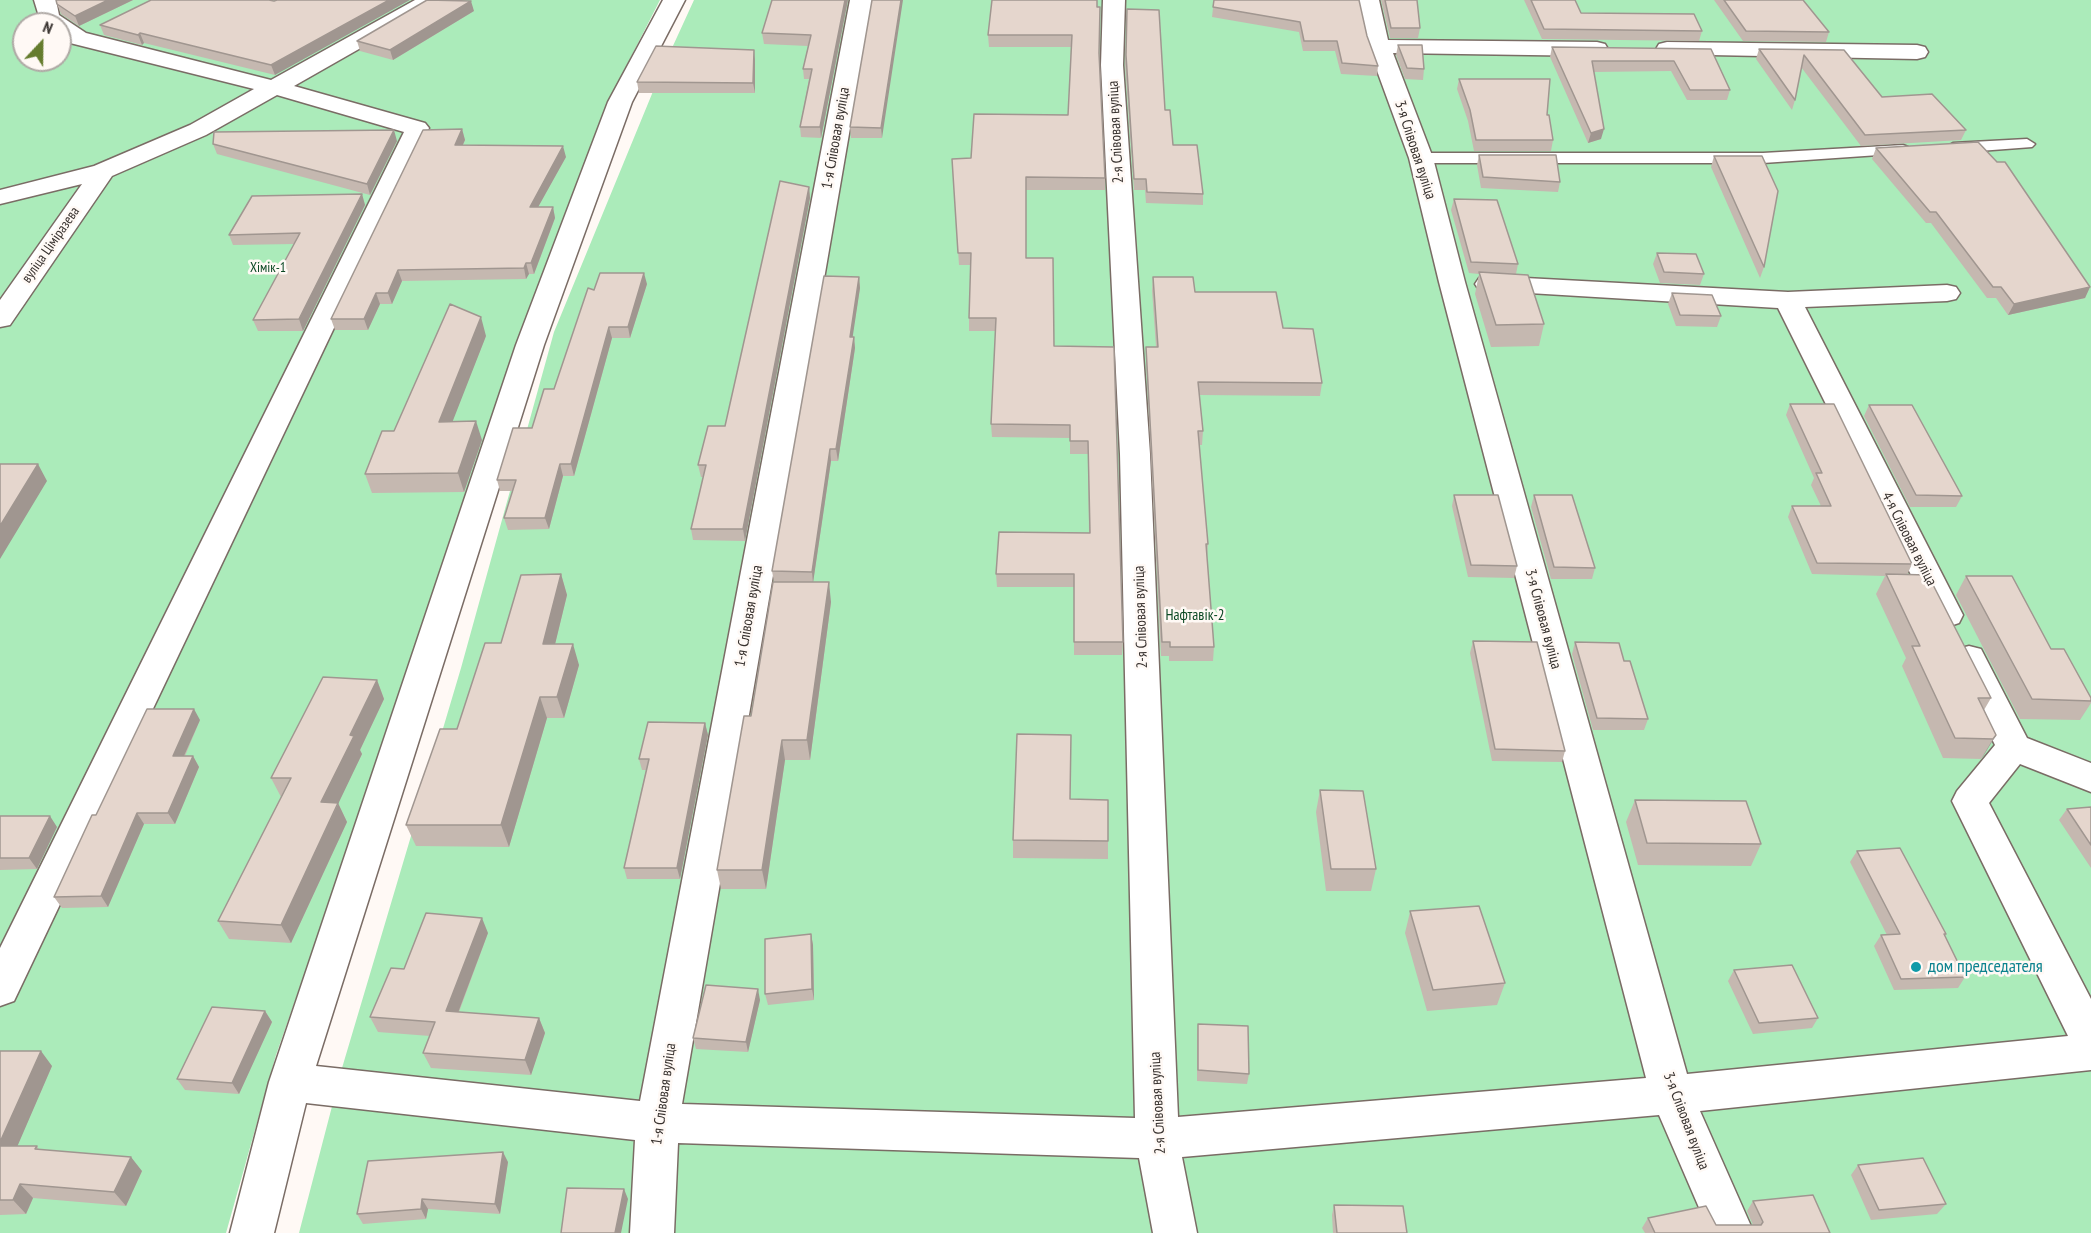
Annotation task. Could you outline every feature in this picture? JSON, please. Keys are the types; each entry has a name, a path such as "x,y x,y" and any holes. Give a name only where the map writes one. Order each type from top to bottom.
{"street":[{"path":"0,197 103,171 198,130 431,0"},
{"path":"252,1233 290,1082 530,345 620,102 674,0"},
{"name":"1-я Слівовая вуліца","path":"652,1233 657,1123 861,0"},
{"name":"2-я Слівовая вуліца","path":"1114,0 1112,65 1135,454 1157,1139 1175,1233"},
{"name":"3-я Слівовая вуліца","path":"1368,0 1379,46 1421,158 1452,282 1672,1095 1732,1233"},
{"path":"78,38 107,24"},
{"path":"0,989 417,128 276,88 78,38 72,34"},
{"path":"1379,46 1618,49"},
{"path":"1642,49 1917,52"},
{"name":"вуліца Ціміразева","path":"0,320 103,171"},
{"path":"1452,282 1788,300 1947,293"},
{"name":"4-я Слівовая вуліца","path":"1788,300 2014,747"},
{"path":"2091,778 2014,747 1970,801 2091,1040"},
{"path":"290,1082 657,1123 1157,1139 1672,1095 2091,1052"}],"lane":[{"path":"1421,158 1763,158 2027,144"}],"green space":[{"name":"Хімік-1","path":"0,0 660,0 612,94 276,1055 226,1233 0,1233"},
{"name":"Нафтавік-2","path":"694,0 2091,0 2091,1233 299,1233 342,1068 461,668 554,332 661,72"}],"building":[{"path":"56,0 108,0 75,16 57,4"},
{"path":"151,0 389,0 271,65 100,25"},
{"path":"427,0 471,1 390,50 357,41"},
{"path":"772,0 845,0 820,127 800,127 812,69 803,69 811,35 762,33"},
{"path":"872,0 901,0 881,128 850,127"},
{"path":"992,0 1097,0 1097,7 1100,7 1099,53 1105,178 1026,177 1026,258 1053,258 1054,346 1114,347 1123,642 1074,642 1074,574 996,574 999,532 1090,533 1088,441 1070,441 1070,425 991,424 996,318 969,318 971,253 958,253 952,159 971,158 974,114 1068,115 1072,35 988,35"},
{"path":"1214,0 1359,0 1367,36 1378,66 1342,63 1337,41 1304,41 1300,22 1213,7"},
{"path":"1385,0 1417,0 1420,28 1391,28"},
{"path":"1531,0 1575,0 1581,13 1694,14 1702,31 1544,29"},
{"path":"1724,0 1803,0 1829,32 1746,31"},
{"path":"1127,9 1159,10 1165,110 1170,110 1173,145 1197,145 1203,194 1147,192 1146,179 1134,179 1126,55"},
{"path":"1398,45 1422,45 1424,69 1407,68"},
{"path":"656,46 754,50 753,83 637,82"},
{"path":"1552,47 1711,49 1730,90 1690,90 1674,61 1592,61 1604,129 1591,133"},
{"path":"1759,49 1844,50 1882,97 1932,94 1966,130 1865,135 1804,55 1795,100"},
{"path":"1459,79 1550,79 1547,115 1549,115 1553,140 1476,140 1470,110"},
{"path":"462,129 455,145 563,146 530,207 553,207 531,263 526,263 524,268 398,270 388,293 376,293 364,319 331,319 423,130"},
{"path":"394,130 367,184 213,144 214,132"},
{"path":"1978,142 1997,162 2005,162 2090,287 2014,304 2001,287 1993,287 1936,212 1930,212 1876,148"},
{"path":"1479,155 1556,155 1560,182 1483,177"},
{"path":"1714,156 1762,156 1778,191 1764,267"},
{"path":"780,181 809,187 743,529 691,529 706,465 698,465 708,426 725,426"},
{"path":"362,194 299,319 253,320 300,233 229,235 252,196"},
{"path":"1454,199 1497,200 1518,264 1471,262"},
{"path":"1657,253 1696,254 1704,274 1664,272"},
{"path":"1479,272 1528,275 1544,324 1496,325"},
{"path":"600,273 644,273 628,327 609,327 571,464 560,464 545,518 504,518 516,480 497,480 513,428 532,428 544,389 554,389 588,288 594,290"},
{"path":"824,276 859,277 850,337 854,337 836,449 830,449 812,572 772,571"},
{"path":"1153,277 1193,277 1195,292 1276,292 1283,328 1313,329 1322,383 1198,382 1203,431 1198,431 1214,647 1170,647 1170,642 1162,642 1146,347 1158,347"},
{"path":"1672,293 1712,295 1721,316 1680,315"},
{"path":"450,304 481,317 439,422 476,421 458,473 365,474 382,431 394,431"},
{"path":"1790,404 1834,404 1912,564 1817,563 1792,506 1831,506 1816,473 1822,473"},
{"path":"1869,405 1912,405 1962,496 1916,495"},
{"path":"0,464 38,464 0,526"},
{"path":"1454,495 1498,495 1517,566 1471,565"},
{"path":"1534,495 1572,495 1595,568 1554,567"},
{"path":"561,574 543,644 573,644 557,697 540,697 501,825 406,825 440,729 457,729 485,643 501,643 521,575"},
{"path":"1886,574 1928,575 1991,698 1978,698 1996,735 1993,739 1955,738 1912,646 1920,646"},
{"path":"1966,576 2012,576 2051,649 2064,649 2091,701 2032,699"},
{"path":"773,582 829,582 807,740 782,740 762,870 717,870 744,716 751,716"},
{"path":"1473,641 1537,642 1565,751 1495,749"},
{"path":"1575,642 1619,643 1624,661 1630,661 1648,719 1597,718"},
{"path":"323,677 377,680 350,735 354,736 321,802 338,803 281,925 218,921 291,778 271,778"},
{"path":"147,709 194,709 173,756 193,756 168,813 137,813 101,896 54,897 92,815 96,815"},
{"path":"648,722 705,723 677,868 624,868 649,759 639,759"},
{"path":"1017,734 1071,735 1070,799 1108,800 1108,841 1013,840"},
{"path":"1320,790 1363,791 1376,869 1331,869"},
{"path":"1635,800 1746,801 1761,844 1647,843"},
{"path":"2091,807 2091,845 2067,809"},
{"path":"0,816 50,816 29,858 0,858"},
{"path":"1900,848 1946,934 1944,934 1965,977 1901,979 1881,935 1900,934 1857,851"},
{"path":"1479,906 1505,983 1433,990 1410,911"},
{"path":"426,913 482,918 446,1011 539,1018 525,1060 423,1053 435,1022 370,1017 391,968 404,969"},
{"path":"811,934 812,989 765,994 765,939"},
{"path":"1792,965 1818,1018 1759,1023 1734,970"},
{"path":"706,985 758,989 746,1042 693,1038"},
{"path":"212,1007 265,1011 232,1083 177,1079"},
{"path":"1198,1024 1248,1026 1249,1074 1198,1070"},
{"path":"0,1051 41,1051 0,1142"},
{"path":"0,1146 37,1146 35,1149 131,1157 114,1192 20,1184 13,1200 0,1200"},
{"path":"503,1152 495,1204 422,1199 421,1209 357,1214 368,1161"},
{"path":"1923,1158 1946,1204 1879,1210 1858,1165"},
{"path":"567,1188 624,1189 615,1233 561,1233"},
{"path":"1813,1195 1830,1233 1655,1233 1648,1218 1706,1206 1716,1225 1761,1225 1763,1222 1753,1201"},
{"path":"1334,1205 1403,1206 1407,1233 1337,1233"}],"place":[{"name":"дом председателя","path":"1916,967"}]}
